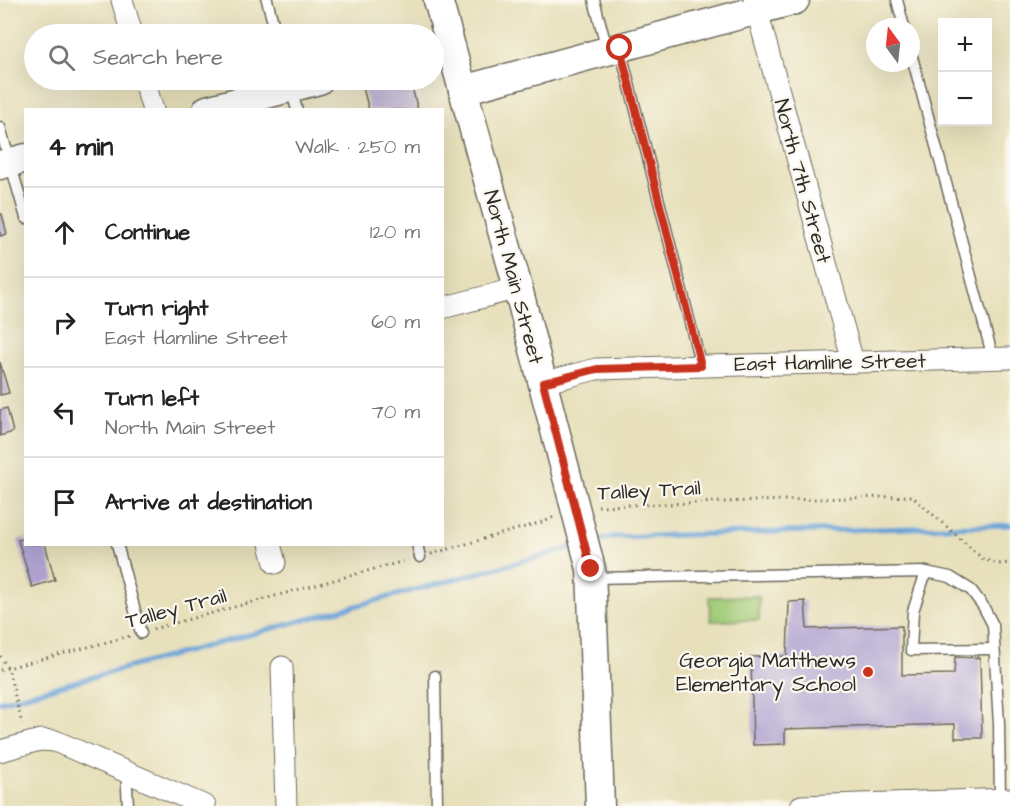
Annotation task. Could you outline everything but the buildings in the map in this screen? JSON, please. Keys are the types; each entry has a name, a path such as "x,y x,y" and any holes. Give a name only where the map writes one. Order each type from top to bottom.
{"street":[{"path":"122,0 129,24"},
{"name":"North Main Street","path":"438,0 440,24"},
{"path":"463,90 613,49 755,5 795,0"},
{"name":"North 7th Street","path":"755,5 853,362"},
{"name":"North Main Street","path":"444,51 463,90 518,288 591,573 600,806"},
{"path":"147,90 152,108"},
{"path":"216,108 292,92"},
{"path":"444,307 518,288"},
{"name":"East Hamline Street","path":"543,383 597,369 1002,358"},
{"path":"282,667 286,806"},
{"path":"0,752 40,740 55,741 206,806"},
{"path":"801,806 1005,800"}],"lane":[{"path":"267,0 273,24"},
{"path":"594,0 613,49 701,366"},
{"path":"897,0 902,18"},
{"path":"917,72 1002,358"},
{"path":"0,127 12,162 24,210"},
{"path":"118,546 141,633"},
{"path":"417,546 420,557"},
{"path":"591,573 926,572 950,577 971,590 983,606 993,626 1005,800"},
{"path":"926,572 913,611 911,650 994,649"},
{"path":"435,676 437,806"},
{"path":"126,771 128,806"}],"path":[{"name":"Talley Trail","path":"0,670 578,515 601,505 912,496 983,559 998,564 1010,564"},
{"path":"0,656 8,668 22,723"}],"green space":[{"path":"759,596 759,620 711,621 709,597"}],"waterway":[{"path":"593,542 613,537 1010,525"},
{"path":"0,702 578,546"}],"place":[{"name":"Georgia Matthews Elementary School","path":"868,672"}],"route":[{"path":"591,569 543,383 597,369 701,366 620,48"}]}
